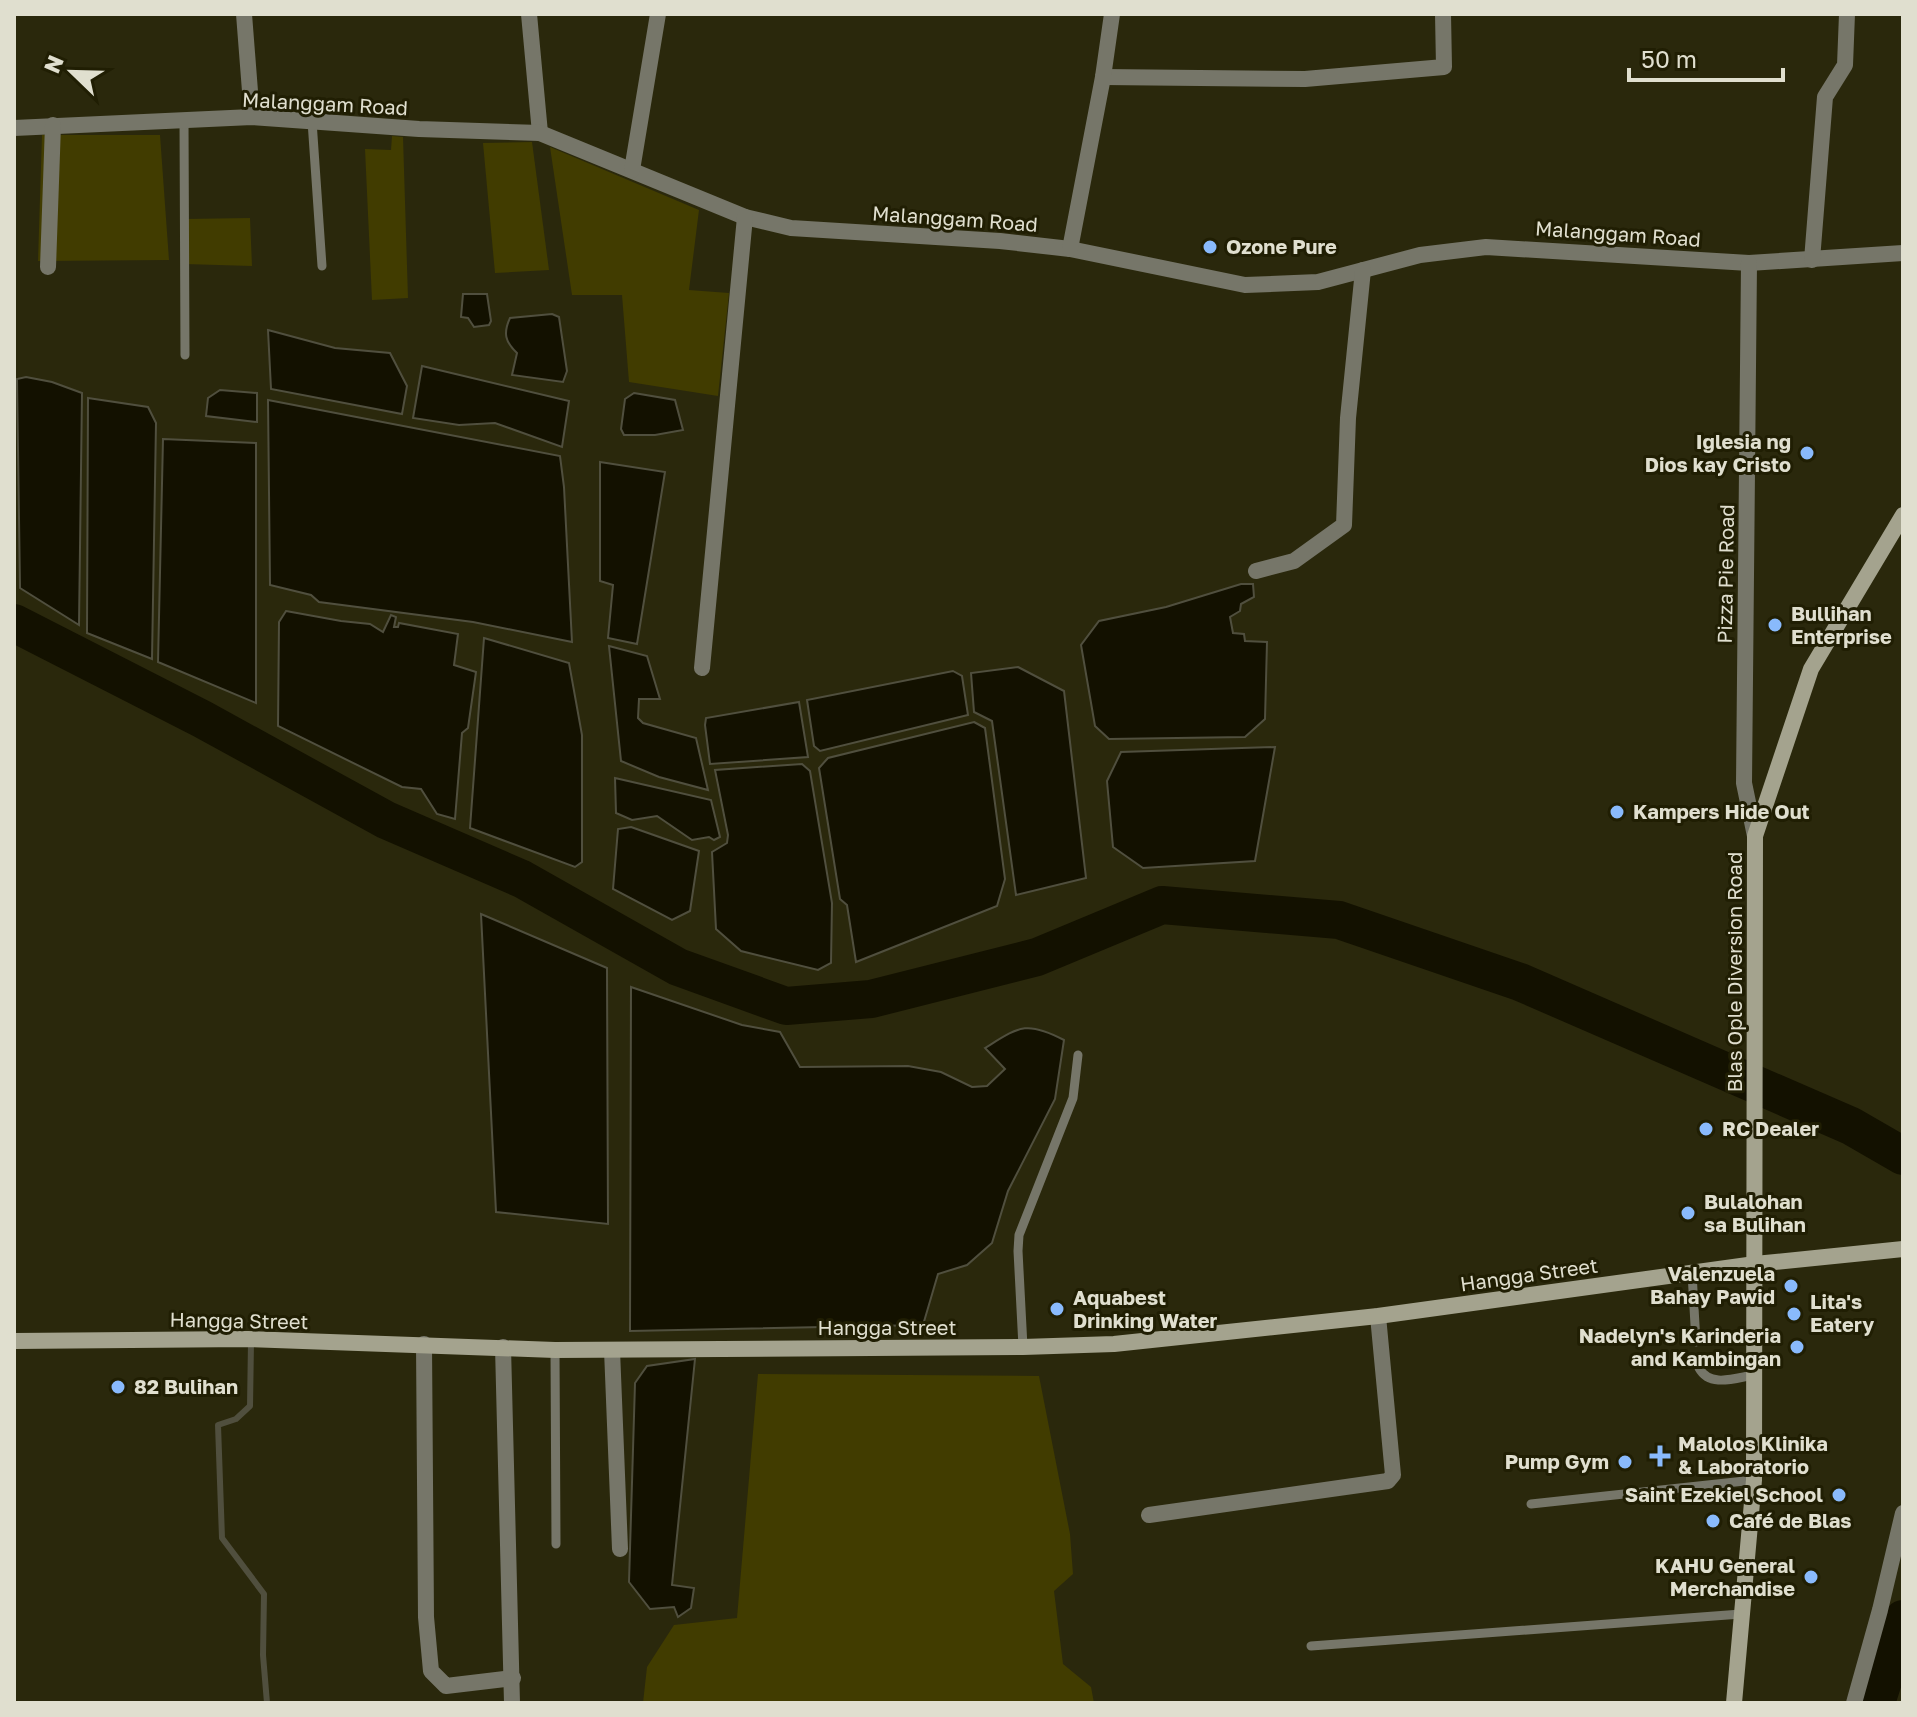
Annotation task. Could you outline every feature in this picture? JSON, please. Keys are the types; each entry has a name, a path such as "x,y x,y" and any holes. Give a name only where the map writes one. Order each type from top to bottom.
{"street":[{"path":"244,14 252,117"},
{"path":"529,14 540,133"},
{"path":"632,170 658,14"},
{"path":"1070,249 1112,14"},
{"path":"1103,77 1305,79 1444,67 1443,14"},
{"path":"1812,260 1825,97 1845,65 1847,14"},
{"name":"Malanggam Road","path":"14,128 252,117 419,129 540,133 745,217 791,228 1000,241 1070,249 1245,285 1318,282 1420,255 1486,247 1749,263 1903,253"},
{"path":"48,267 53,125"},
{"path":"702,668 745,217"},
{"name":"Pizza Pie Road","path":"1749,263 1744,783 1755,836"},
{"path":"1256,571 1294,561 1344,525 1348,418 1363,270"},
{"name":"Blas Ople Diversion Road","path":"1734,1703 1754,1480 1755,836 1811,669 1902,523"},
{"name":"Hangga Street","path":"14,1341 248,1339 555,1350 1114,1344 1378,1316 1755,1264 1903,1249"},
{"path":"1149,1515 1388,1481 1393,1475 1378,1316"},
{"path":"424,1344 426,1617 431,1671 445,1695 513,1678"},
{"path":"503,1347 512,1703"},
{"path":"612,1350 620,1549"},
{"path":"1854,1703 1903,1513"}],"lane":[{"path":"184,120 185,355"},
{"path":"312,121 322,266"},
{"path":"1023,1347 1019,1235 1073,1098 1078,1055"},
{"path":"1692,1273 1696,1342"},
{"path":"555,1350 556,1544"},
{"path":"1699,1368 1706,1378 1713,1381 1754,1375"},
{"path":"1531,1504 1754,1480"},
{"path":"1311,1646 1741,1614"}],"shaded area":[{"path":"42,135 160,135 169,260 38,261"},
{"path":"392,136 403,137 408,298 372,300 365,149 391,150"},
{"path":"532,142 549,270 495,273 483,143"},
{"path":"550,147 699,210 689,290 729,293 718,396 629,382 622,295 572,295"},
{"path":"250,218 252,266 184,264 185,219"},
{"path":"463,294 487,294 489,325 474,327 468,318 461,317"},
{"path":"552,314 559,317 567,371 563,382 512,375 517,353 506,337 510,318"},
{"path":"268,330 335,348 390,353 407,386 402,414 271,389"},
{"path":"422,366 569,401 562,447 495,423 459,425 413,418"},
{"path":"26,377 82,393 79,625 20,588 17,379"},
{"path":"220,390 257,393 257,422 206,416 208,398"},
{"path":"634,393 675,400 683,430 655,435 624,435 621,429 625,399"},
{"path":"88,398 148,407 156,423 152,659 87,633"},
{"path":"268,400 560,456 572,642 473,622 319,602 311,595 270,585"},
{"path":"163,439 256,443 256,703 158,662"},
{"path":"600,462 665,472 637,644 608,638 613,585 600,581"},
{"path":"1241,584 1253,584 1254,597 1241,604 1240,611 1230,617 1233,633 1244,634 1245,641 1267,642 1265,719 1245,737 1109,739 1095,726 1081,645 1099,621 1166,607"},
{"path":"286,611 370,624 383,632 391,615 396,617 394,627 398,627 399,623 458,634 454,665 476,672 468,728 462,733 455,819 437,814 421,789 402,787 278,726 279,622"},
{"path":"484,638 569,663 582,735 582,862 575,867 470,828"},
{"path":"609,646 647,656 660,699 639,699 638,718 643,723 696,738 708,790 659,777 621,761"},
{"path":"1018,667 1064,691 1086,878 1016,895 992,721 974,712 971,673"},
{"path":"953,671 962,676 968,715 820,751 814,746 807,700"},
{"path":"799,702 808,757 710,764 706,718"},
{"path":"974,722 985,728 1005,879 997,906 856,962 847,905 840,899 819,768 828,758"},
{"path":"1275,747 1255,861 1143,868 1113,847 1107,781 1121,752"},
{"path":"802,764 810,771 832,903 831,963 818,970 741,951 716,929 712,852 727,843 728,835 715,770"},
{"path":"615,778 711,800 720,837 692,840 657,816 632,820 616,813"},
{"path":"631,827 699,851 690,911 672,920 613,889 618,829"},
{"path":"481,914 607,968 608,1224 496,1212"},
{"path":"631,987 742,1025 780,1032 800,1067 908,1066 941,1072 972,1087 987,1086 1005,1069 985,1048 1015,1031 1031,1028 1064,1040 1055,1099 1008,1191 992,1243 967,1265 938,1274 923,1325 630,1331"},
{"path":"695,1359 672,1585 694,1588 691,1608 678,1617 674,1607 650,1609 629,1582 635,1383 647,1366"},
{"path":"758,1374 1039,1376 1070,1534 1073,1574 1054,1591 1063,1664 1091,1687 1094,1703 643,1703 647,1667 674,1625 737,1618"}],"waterway":[{"path":"14,623 202,719 386,820 522,879 678,967 786,1006 871,999 1037,957 1162,905 1339,920 1520,982 1851,1126 1903,1156"},
{"path":"251,1342 250,1406 236,1419 218,1425 222,1538 264,1594 263,1655 267,1703"},
{"path":"1876,1703 1903,1619"}],"place":[{"name":"Ozone Pure","path":"1210,247"},
{"name":"Iglesia ng Dios kay Cristo","path":"1807,453"},
{"name":"Bullihan Enterprise","path":"1775,625"},
{"name":"Kampers Hide Out","path":"1617,812"},
{"name":"RC Dealer","path":"1706,1129"},
{"name":"Bulalohan sa Bulihan","path":"1688,1213"},
{"name":"Valenzuela Bahay Pawid","path":"1791,1286"},
{"name":"Aquabest Drinking Water","path":"1057,1309"},
{"name":"Lita's Eatery","path":"1794,1314"},
{"name":"Nadelyn's Karinderia and Kambingan","path":"1797,1347"},
{"name":"82 Bulihan","path":"118,1387"},
{"name":"Malolos Klinika & Laboratorio","path":"1660,1456"},
{"name":"Pump Gym","path":"1625,1462"},
{"name":"Saint Ezekiel School","path":"1839,1495"},
{"name":"Café de Blas","path":"1713,1521"},
{"name":"KAHU General Merchandise","path":"1811,1577"}]}
